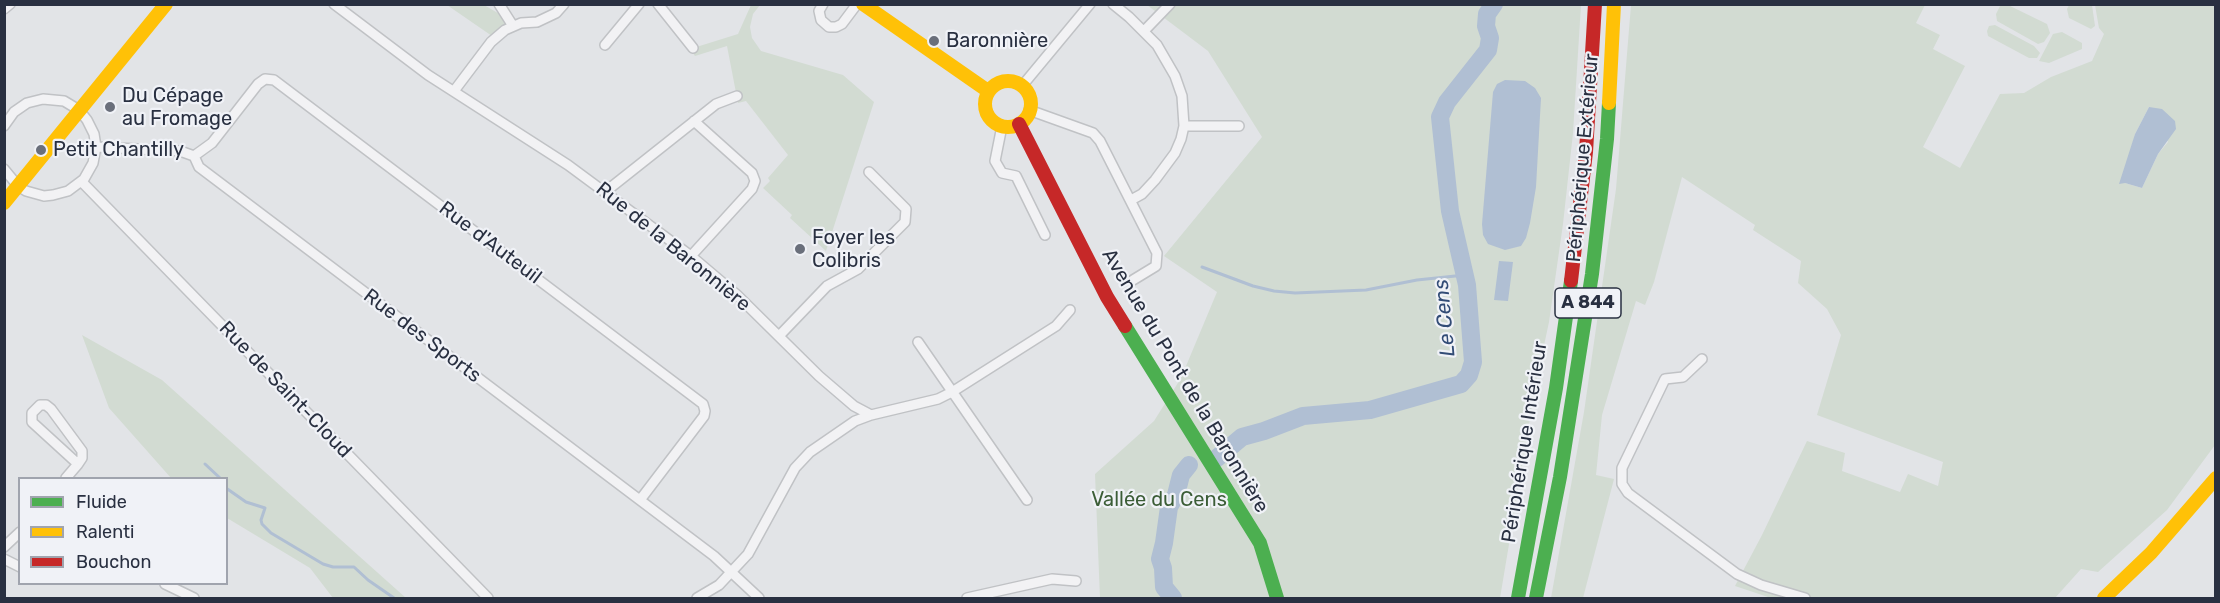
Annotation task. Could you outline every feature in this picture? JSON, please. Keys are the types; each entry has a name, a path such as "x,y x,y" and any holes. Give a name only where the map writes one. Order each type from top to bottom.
{"main road":[{"path":"4,203 166,4"},
{"path":"863,4 988,91"},
{"name":"Périphérique Intérieur","path":"1518,598 1556,388 1571,278 1586,152 1596,4"},
{"name":"Périphérique Extérieur","path":"1536,598 1560,477 1592,274 1608,128 1614,4"},
{"path":"1002,81 1014,81 1022,86 1029,96 1029,110 1026,117 1019,124 1011,126 1002,126 994,122 987,113 985,102 988,91 1002,81"},
{"name":"Avenue du Pont de la Baronnière","path":"1019,124 1107,297 1260,543 1277,598"},
{"path":"2104,598 2158,545 2216,478"}],"street":[{"path":"4,9 10,4"},
{"name":"Rue de la Baronnière","path":"334,4 428,75 568,165 691,256 737,295 819,376 854,406 871,415"},
{"path":"499,4 513,26"},
{"path":"454,90 491,42 513,26 537,22 556,13 564,4"},
{"path":"605,45 639,4"},
{"path":"658,4 693,48"},
{"path":"823,4 819,11 821,20 830,27 842,24 857,4"},
{"path":"1022,86 1090,4"},
{"path":"1113,4 1157,45 1175,75 1182,96 1184,126 1181,139 1166,167 1142,194 1131,200"},
{"path":"1144,31 1170,4"},
{"name":"Rue d'Auteuil","path":"194,156 212,143 258,84 265,79 274,80 703,404 704,416 640,500"},
{"path":"605,192 716,104 737,96"},
{"path":"4,126 14,112 27,103 43,99 64,101 79,110 90,124 96,147 93,163 82,182 69,191 53,195 34,194 18,186 4,169"},
{"path":"1029,110 1093,133 1100,141 1157,254 1156,266 1133,280"},
{"path":"691,256 752,189 755,181 752,173 694,121"},
{"path":"1002,126 995,161 1002,173 1016,176 1045,235"},
{"path":"1184,126 1239,126"},
{"path":"96,147 180,151 194,156"},
{"name":"Rue des Sports","path":"194,156 199,167 640,500 733,572 759,598"},
{"path":"779,336 827,286 858,269 905,222 906,209 869,172"},
{"name":"Rue de Saint-Cloud","path":"82,182 488,598"},
{"path":"697,598 719,585 748,554 795,468 810,452 855,421 938,399 952,392 1056,326 1070,310"},
{"path":"918,342 1027,500"},
{"path":"1702,359 1683,376 1665,379 1622,468 1622,484 1628,493 1737,574 1761,585 1805,598"},
{"path":"67,477 78,464 82,458 82,451 51,409 46,405 40,405 32,413 32,422 78,464"},
{"path":"4,547 18,533"},
{"path":"4,559 18,566"},
{"path":"967,598 1052,579 1076,581"},
{"path":"167,585 194,598"}],"green space":[{"path":"447,5 484,5 503,16 513,26 492,36"},
{"path":"751,5 760,5 753,14 750,27 752,38 761,51 843,75 874,102 826,251 790,218 792,215 763,188 770,181 768,178 788,155 746,101 738,103 727,46 695,56 690,49 738,34"},
{"name":"Vallée du Cens","path":"1147,5 1581,5 1573,133 1563,224 1549,322 1536,383 1500,598 1100,598 1095,474 1154,421 1181,378 1217,292 1164,256 1262,137 1208,51"},
{"path":"1631,5 1925,5 1916,23 1940,35 1933,49 1965,66 1923,147 1960,168 2000,94 2024,93 2051,77 2092,61 2104,34 2099,28 2095,5 2215,5 2215,445 2167,510 2098,572 2081,569 2055,598 1771,598 1735,586 1807,441 1845,453 1842,471 1900,492 1908,474 1938,486 1943,462 1817,415 1841,335 1827,309 1798,283 1801,261 1753,230 1755,225 1682,177 1654,282 1645,305 1636,301 1602,415 1596,475 1614,479 1583,598 1551,598 1584,412 1616,189","holes":["2149,107 2168,142 2158,154 2142,188 2125,183 2135,134"]},
{"path":"2008,5 2047,24 2050,33 2044,42 2038,44 1997,21 1996,14 2000,6"},
{"path":"2069,5 2092,5 2095,26 2091,29 2069,18 2067,9"},
{"path":"1995,25 2034,46 2040,53 2037,58 2029,58 1988,36 1989,26"},
{"path":"2062,32 2082,43 2082,49 2049,63 2039,61 2053,34"},
{"path":"82,335 162,380 406,598 333,598 310,568 228,519 228,477 170,477 109,408"}],"water":[{"path":"1505,80 1525,81 1535,88 1541,98 1536,187 1530,223 1521,246 1505,250 1488,244 1483,235 1482,224 1493,92 1497,84"},
{"path":"2149,107 2162,109 2175,121 2176,129 2158,154 2142,188 2125,183 2119,184 2135,134"},
{"path":"1499,261 1513,262 1508,301 1494,300"}],"waterway":[{"name":"Le Cens","path":"1486,4 1487,14"},
{"name":"Le Cens","path":"1217,458 1242,437 1303,416 1370,410 1461,384 1469,375 1473,362 1467,285 1450,211 1440,117 1447,102 1488,50 1490,38 1486,26 1487,14 1494,4"},
{"path":"1202,267 1253,286 1295,293 1366,290 1417,280 1465,275"},
{"path":"205,464 219,477"},
{"name":"Le Cens","path":"1173,598 1164,587 1160,559 1169,507 1176,495 1181,475 1189,465"},
{"path":"228,489 246,502 265,508 261,520 271,533 323,564 333,567 354,567 394,598"}],"traffic: fast":[{"path":"1536,598 1560,477 1592,274 1609,103"},
{"path":"1518,598 1556,388 1571,281"},
{"path":"1125,326 1260,543 1277,598"}],"traffic: slow":[{"path":"4,203 166,4"},
{"path":"863,4 988,91"},
{"path":"1609,103 1614,4"},
{"path":"1008,81 1024,88 1031,104 1024,120 1008,127 992,120 985,104 992,88 1008,81"},
{"path":"2104,598 2151,553 2216,478"}],"traffic: jam":[{"path":"1571,281 1586,152 1595,4"},
{"path":"1019,124 1107,297 1125,326"}],"place":[{"name":"Baronnière","path":"934,41"},
{"name":"Du Cépage au Fromage","path":"110,107"},
{"name":"Petit Chantilly","path":"41,150"},
{"name":"Foyer les Colibris","path":"800,249"}]}
